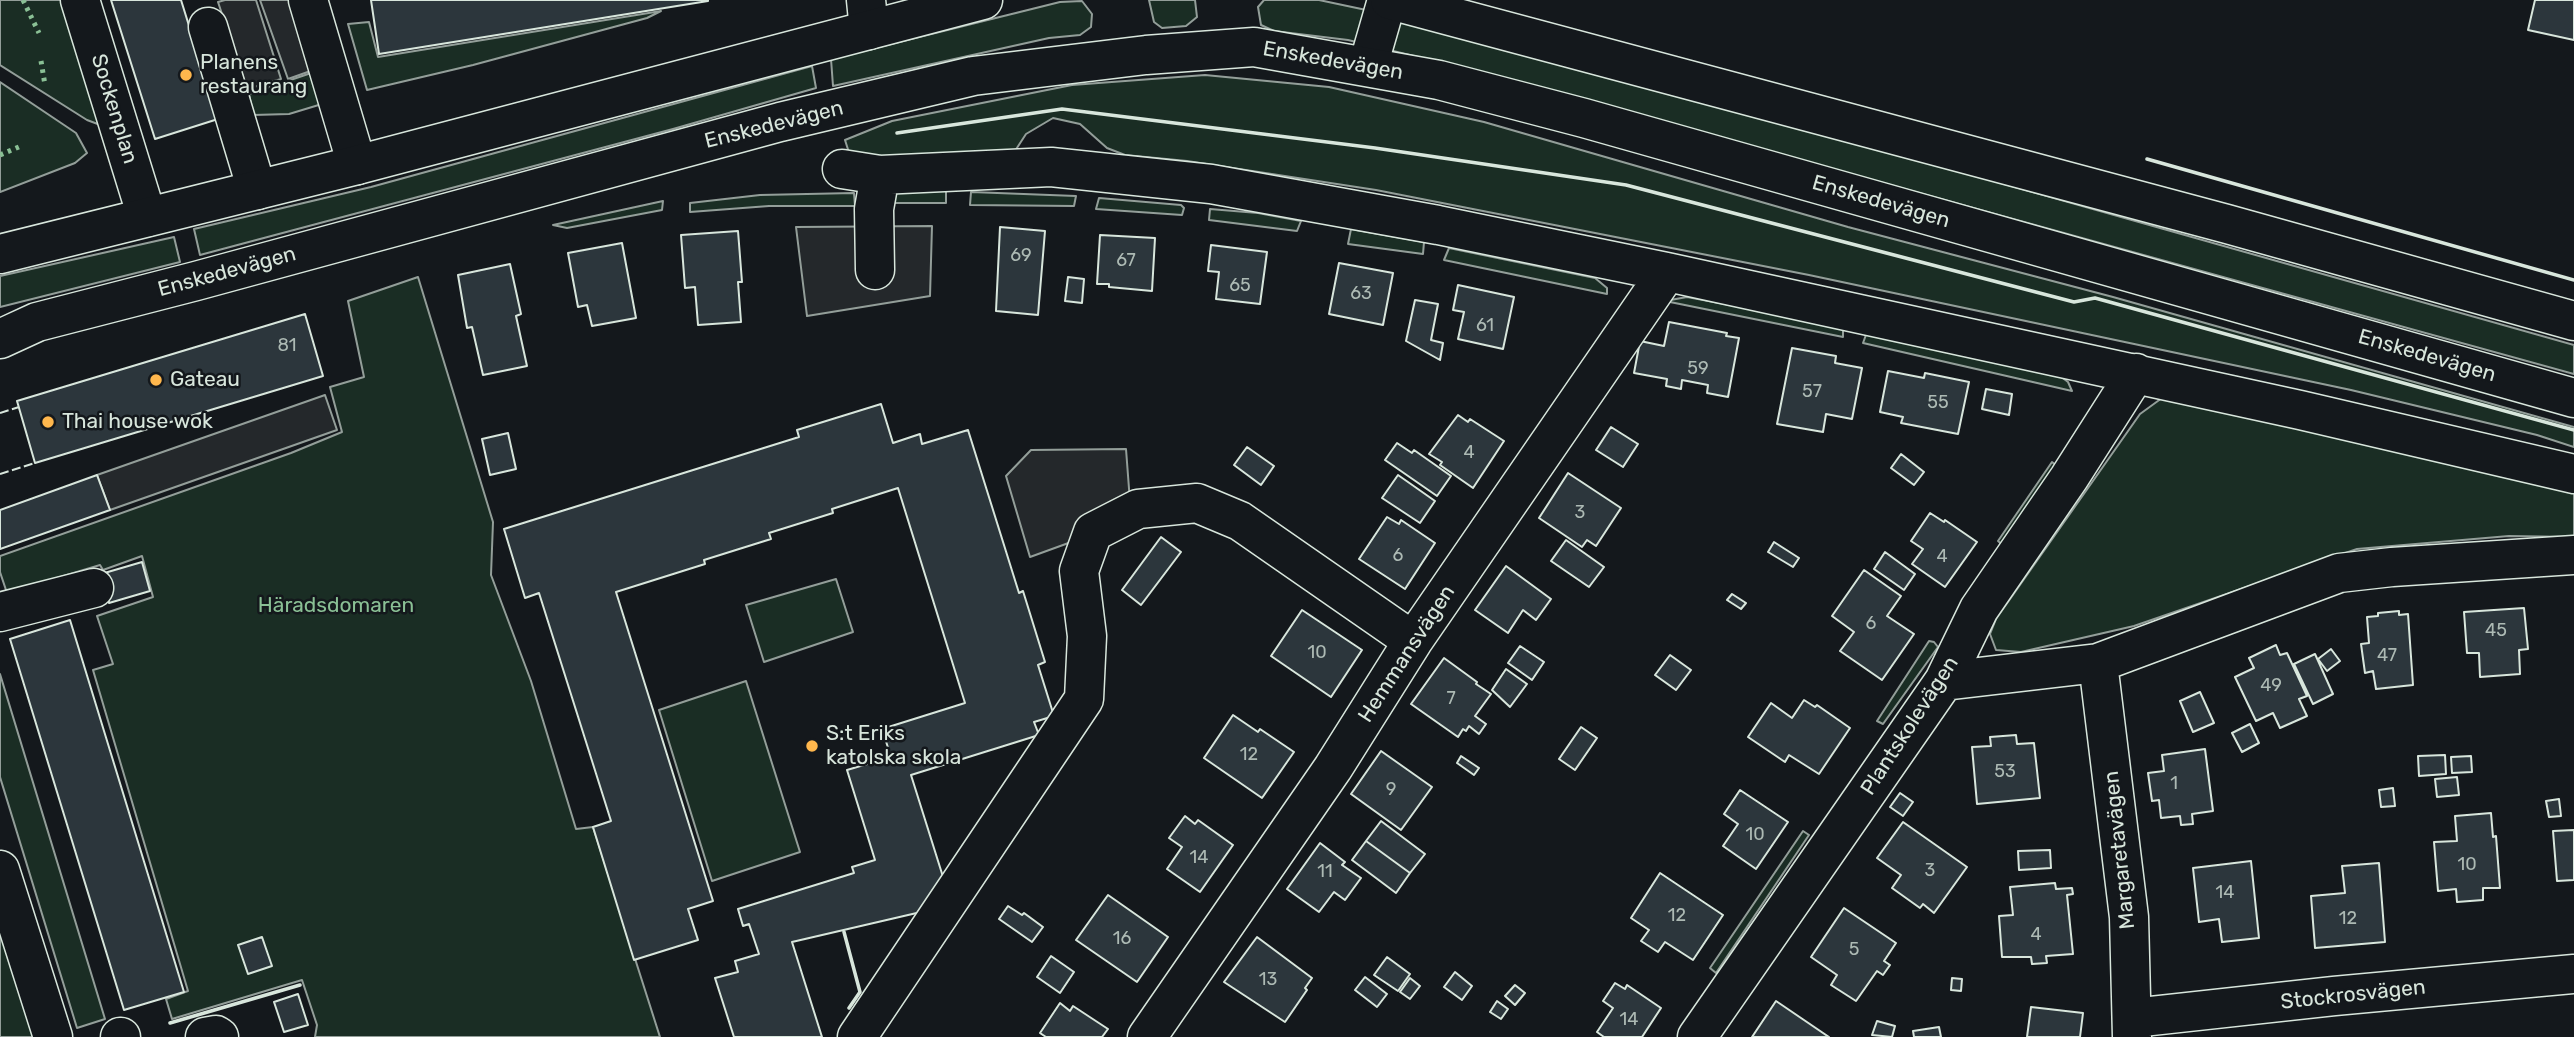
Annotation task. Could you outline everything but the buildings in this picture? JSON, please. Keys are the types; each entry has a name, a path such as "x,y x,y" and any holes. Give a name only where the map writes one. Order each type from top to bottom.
{"street":[{"name":"Sockenplan","path":"80,0 147,217"},
{"path":"308,0 356,165"},
{"path":"0,254 356,165 867,15 983,0"},
{"path":"1368,66 1388,0 2227,224 2574,321"},
{"path":"208,27 257,190"},
{"name":"Enskedevägen","path":"0,339 37,322 766,126 973,76 1146,55 1254,47 1439,80 1597,122 2574,398"},
{"path":"842,169 880,175 1051,167 1211,184 1438,225 1667,272 2137,373 2574,474"},
{"path":"875,271 874,209 880,175"},
{"name":"Hemmansvägen","path":"1147,1037 1333,768 1413,640 1667,272"},
{"name":"Plantskolevägen","path":"1697,1037 1944,681 1979,608 2069,478 2137,373"},
{"path":"857,1037 1084,699 1087,636 1079,571 1093,532 1138,509 1197,503 1240,521 1413,640"},
{"path":"1944,681 2098,663 2339,573 2574,555"},
{"path":"0,612 94,588"},
{"name":"Margaretavägen","path":"2098,663 2129,917 2132,1028"},
{"path":"0,870 53,1037"},
{"name":"Stockrosvägen","path":"2132,1028 2334,996 2574,974"},
{"path":"205,1037 219,1037"}],"green space":[{"path":"0,0 63,0 103,126 87,120 0,65"},
{"path":"1149,0 1195,0 1197,17 1186,26 1162,28 1154,22"},
{"path":"1264,0 1319,0 1456,29 2574,345 2574,374 1496,76 1348,40 1274,31 1261,25 1258,7"},
{"path":"1082,1 1092,14 1091,27 1080,35 1049,38 833,86 831,59 1060,2"},
{"path":"661,11 647,18 473,65 367,90 348,24 369,22 378,57"},
{"path":"812,66 816,88 673,129 200,255 194,229 371,187"},
{"path":"317,71 322,104 289,114 253,115 249,94"},
{"path":"1205,75 1329,87 1484,122 1848,227 2113,297 2574,427 2574,447 2537,435 2351,390 1809,275 1376,190 1187,161 1125,155 1107,148 1080,124 1053,118 1026,134 1013,154 851,159 845,140 892,121 1072,85"},
{"path":"0,82 76,133 87,153 75,163 0,192"},
{"path":"882,191 946,191 946,203 884,203"},
{"path":"971,192 1076,196 1074,206 970,205"},
{"path":"854,193 855,206 769,206 690,212 690,203 760,195"},
{"path":"1099,198 1181,205 1184,208 1182,215 1096,209"},
{"path":"663,201 662,210 567,228 553,225"},
{"path":"1210,209 1258,213 1301,221 1297,231 1209,220"},
{"path":"1351,229 1424,242 1423,254 1348,244"},
{"path":"174,237 180,262 0,307 0,276"},
{"path":"1449,248 1595,278 1607,288 1607,294 1444,260"},
{"name":"Häradsdomaren","path":"418,277 493,522 491,575 531,681 576,829 593,827 660,1037 315,1037 317,1025 302,980 172,1019 166,999 188,991 93,670 113,664 97,616 153,597 142,556 103,570 100,565 7,593 0,572 0,556 291,453 342,432 330,387 364,377 348,301"},
{"path":"1687,297 1843,326 1843,337 1665,301"},
{"path":"1867,332 2055,372 2068,382 2072,391 1863,343"},
{"path":"2162,398 2574,491 2574,537 2509,536 2357,549 2134,626 2021,652 1996,650 1990,634 1996,619 2140,414"},
{"path":"2052,462 2058,467 2005,547 1998,541"},
{"path":"836,579 853,632 764,662 746,605"},
{"path":"1929,641 1938,647 1883,724 1877,721"},
{"path":"0,674 105,1019 77,1028 0,777"},
{"path":"746,681 800,852 712,881 659,710"},
{"path":"1803,831 1809,835 1716,973 1710,968"},
{"path":"0,919 36,1037 0,1037"}],"shaded area":[{"path":"256,0 281,79 247,89 218,2"},
{"path":"260,0 295,0 319,68 288,79"},
{"path":"932,226 930,296 807,316 796,227"},
{"path":"325,395 337,430 110,510 97,475"},
{"path":"1126,449 1131,515 1096,533 1030,557 1006,476 1031,450"}],"hedge":[{"path":"23,0 39,33"},
{"path":"41,61 45,85"},
{"path":"0,155 21,146"}],"fence":[{"path":"0,413 19,407"},
{"path":"0,474 35,463"}],"wall":[{"path":"897,133 1062,109 1375,148 1626,185 2074,302 2095,298 2574,430"},
{"path":"2147,159 2574,280"},
{"path":"844,932 860,992 849,1008"},
{"path":"170,1023 300,985"}],"place":[{"name":"Planens restaurang","path":"186,75"},
{"name":"Gateau","path":"156,380"},
{"name":"Thai house wok","path":"48,422"},
{"name":"S:t Eriks katolska skola","path":"812,746"}]}
